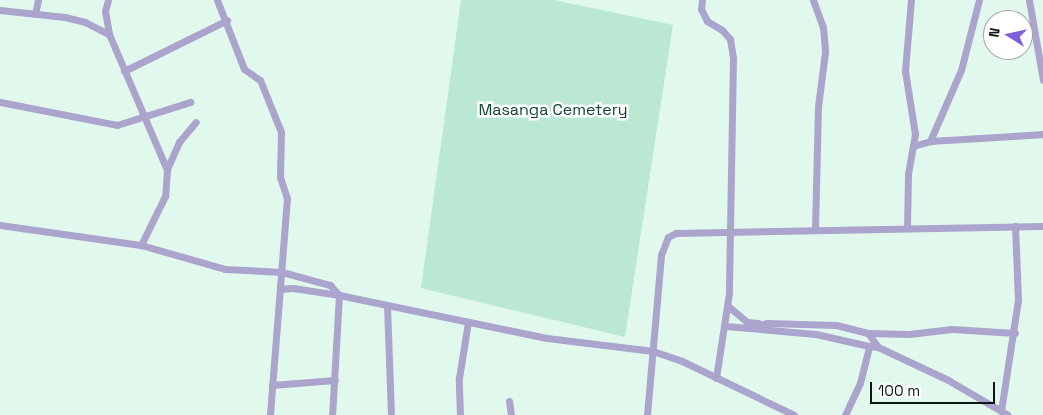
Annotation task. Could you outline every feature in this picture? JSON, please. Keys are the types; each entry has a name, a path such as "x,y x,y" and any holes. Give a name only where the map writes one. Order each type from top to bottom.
{"street":[{"path":"35,14 38,0"},
{"path":"108,0 105,11 109,34 167,170 168,185 141,245"},
{"path":"217,0 227,20 244,69 260,80 281,132 280,177 287,198 270,415"},
{"path":"702,0 702,15 726,33 732,46 732,230 726,326 716,378"},
{"path":"813,0 823,27 825,52 818,107 815,230"},
{"path":"907,228 908,174 913,146 914,120 906,71 911,0"},
{"path":"930,141 961,70 979,0"},
{"path":"1029,0 1043,80"},
{"path":"0,10 84,22 109,34"},
{"path":"124,71 227,20"},
{"path":"0,102 117,125 190,102"},
{"path":"167,170 179,142 196,122"},
{"path":"913,146 930,141 1043,134"},
{"path":"0,225 141,245 225,269 282,272 330,284 339,295 332,415"},
{"path":"726,326 816,334 878,348 948,380 1005,413 1018,292 1015,226"},
{"path":"647,415 659,270 668,237 676,233 732,230 1043,226"},
{"path":"280,289 293,288 339,295 547,338 652,351 682,361 794,415"},
{"path":"387,306 391,415"},
{"path":"728,306 747,322 761,324 836,325 868,333 909,334 952,329 1015,333"},
{"path":"460,415 459,378 468,322"},
{"path":"749,328 761,324"},
{"path":"868,333 878,348"},
{"path":"845,415 860,383 869,346"},
{"path":"272,385 335,380"},
{"path":"509,401 511,415"}],"green space":[{"name":"Masanga Cemetery","path":"461,0 554,0 673,25 625,337 421,288"}]}
